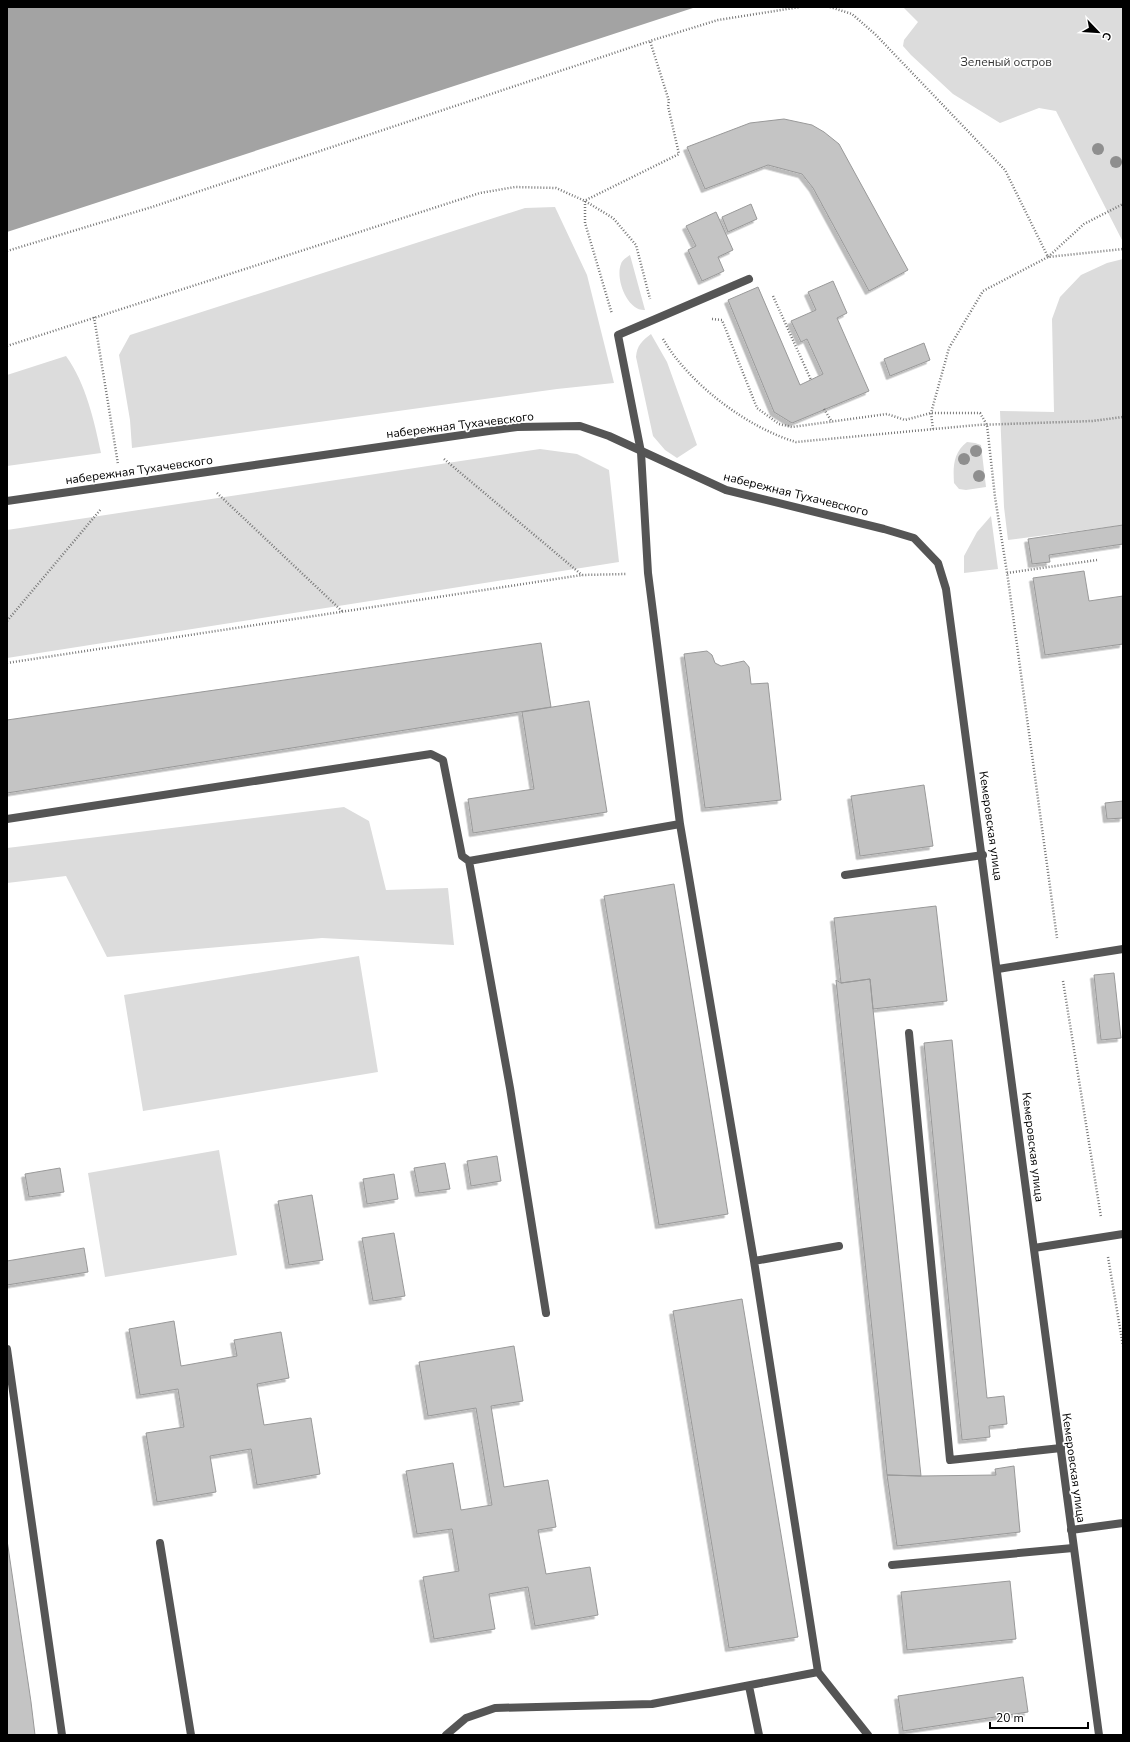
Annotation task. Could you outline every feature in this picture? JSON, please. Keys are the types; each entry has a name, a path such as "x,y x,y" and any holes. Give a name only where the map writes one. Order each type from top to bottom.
{"street":[{"path":"749,279 654,321 618,335 641,452 648,573 680,824 754,1261 818,1672 868,1735"},
{"name":"набережная Тухачевского","path":"7,501 518,427 580,426 609,436 726,490 884,529 914,538 938,563"},
{"name":"Кемеровская улица","path":"938,563 946,589 998,969 1073,1548 1099,1735"},
{"path":"7,819 430,754 443,760 462,856 469,861 510,1088 546,1313"},
{"path":"469,861 680,824"},
{"path":"845,875 982,855"},
{"path":"998,969 1123,949"},
{"path":"909,1033 950,1460 1061,1448"},
{"path":"1034,1248 1123,1234"},
{"path":"754,1261 839,1246"},
{"path":"7,1348 62,1735"},
{"path":"1071,1530 1123,1523"},
{"path":"160,1543 191,1735"},
{"path":"892,1565 1073,1548"},
{"path":"446,1735 466,1718 495,1708 652,1704 818,1672"},
{"path":"749,1686 759,1735"}],"path":[{"path":"7,251 152,207 650,41 718,20 800,7"},
{"path":"830,7 852,14 875,34 1005,170 1048,256"},
{"path":"585,200 679,154 668,106 669,101 650,41"},
{"path":"7,346 480,192 515,187 556,188 585,200 613,218 636,245 657,328 672,353 695,380 753,424 778,437 796,442 987,424 1092,420 1123,417"},
{"path":"585,200 585,223 618,335"},
{"path":"933,429 931,413 949,348 983,291 1048,256 1084,224 1123,204"},
{"path":"1048,256 1123,248"},
{"path":"773,296 811,380"},
{"path":"94,317 116,451"},
{"path":"706,319 722,320 757,408 779,424 792,427 887,414 905,420 931,413 980,413 987,424 995,497 1007,573 1060,959 1123,1346"},
{"path":"824,409 832,422"},
{"path":"422,441 582,576"},
{"path":"197,474 344,612"},
{"path":"7,621 121,485"},
{"path":"1007,573 1097,560"},
{"path":"7,663 582,576 648,573"}],"green space":[{"name":"Зеленый остров","path":"903,7 1123,7 1123,242 1056,111 1039,108 1000,123 953,94 903,46 904,40 918,22"},
{"path":"555,207 587,275 614,383 557,389 132,448 130,420 119,355 130,335 525,208"},
{"path":"630,255 645,310 639,309 628,300 621,285 621,264 623,260"},
{"path":"1123,259 1123,525 1008,540 1004,507 1000,411 1054,412 1052,319 1060,297 1081,275 1107,263"},
{"path":"651,334 667,362 697,445 677,458 665,450 653,436 636,357 640,344"},
{"path":"66,356 84,390 92,415 101,453 7,466 7,375"},
{"path":"967,442 981,445 986,487 966,490 959,489 954,483 954,466 956,456 962,446"},
{"path":"540,449 577,454 609,470 619,562 7,658 7,530"},
{"path":"991,516 998,569 964,573 964,556 977,532"},
{"path":"344,807 369,821 386,890 448,888 454,945 322,938 107,957 66,876 7,883 7,848"},
{"path":"359,956 378,1072 143,1111 124,995"},
{"path":"219,1150 237,1255 105,1277 88,1173"}],"shaded area":[{"path":"7,7 696,7 7,232"}],"building":[{"path":"784,119 812,125 839,144 908,270 869,291 813,188 802,174 768,165 705,189 687,147 750,123"},
{"path":"751,204 757,219 728,232 722,217"},
{"path":"716,212 733,250 718,257 724,271 702,281 688,250 696,246 686,226"},
{"path":"833,281 847,313 837,318 869,391 792,423 774,412 728,300 758,287 800,385 823,374 807,339 801,342 791,321 816,310 808,292"},
{"path":"924,343 930,360 890,376 884,359"},
{"path":"1123,525 1123,544 1049,555 1050,562 1032,564 1028,539"},
{"path":"1084,571 1089,601 1123,596 1123,644 1045,655 1033,578"},
{"path":"541,643 551,707 7,793 7,720"},
{"path":"707,651 712,655 715,663 721,666 744,661 749,667 751,684 768,683 781,800 705,808 684,654"},
{"path":"589,701 607,812 473,833 468,799 534,789 522,712"},
{"path":"924,785 933,846 860,856 851,796"},
{"path":"1123,801 1123,818 1107,819 1105,803"},
{"path":"674,884 728,1214 659,1225 604,896"},
{"path":"936,906 947,1001 873,1009 870,979 841,983 834,918"},
{"path":"1114,973 1121,1038 1101,1040 1094,975"},
{"path":"870,979 921,1476 887,1475 836,980 841,983"},
{"path":"952,1040 987,1398 1004,1396 1007,1424 989,1426 990,1437 962,1440 924,1043"},
{"path":"497,1156 501,1181 471,1186 467,1161"},
{"path":"445,1163 450,1189 419,1193 414,1168"},
{"path":"60,1168 64,1192 29,1197 25,1174"},
{"path":"394,1174 398,1199 367,1204 363,1179"},
{"path":"312,1195 323,1260 289,1265 278,1201"},
{"path":"394,1233 405,1296 373,1301 362,1238"},
{"path":"84,1248 88,1272 7,1285 7,1261"},
{"path":"742,1299 798,1637 729,1648 673,1311"},
{"path":"174,1321 181,1366 237,1356 234,1340 281,1332 289,1378 257,1384 264,1425 311,1418 320,1474 257,1485 251,1449 210,1456 216,1492 157,1502 146,1433 184,1427 178,1389 140,1395 129,1329"},
{"path":"514,1346 523,1401 491,1406 504,1487 548,1480 556,1527 538,1530 546,1574 590,1567 598,1615 535,1626 528,1587 489,1594 495,1629 434,1639 423,1577 459,1571 452,1529 417,1534 406,1471 453,1463 461,1510 492,1505 476,1408 428,1416 419,1362"},
{"path":"1014,1466 1020,1532 897,1546 887,1475 996,1475 995,1469"},
{"path":"7,1540 31,1702 35,1735 7,1735"},
{"path":"1010,1581 1016,1639 907,1650 901,1592"},
{"path":"1023,1677 1028,1712 903,1731 898,1696"}]}
